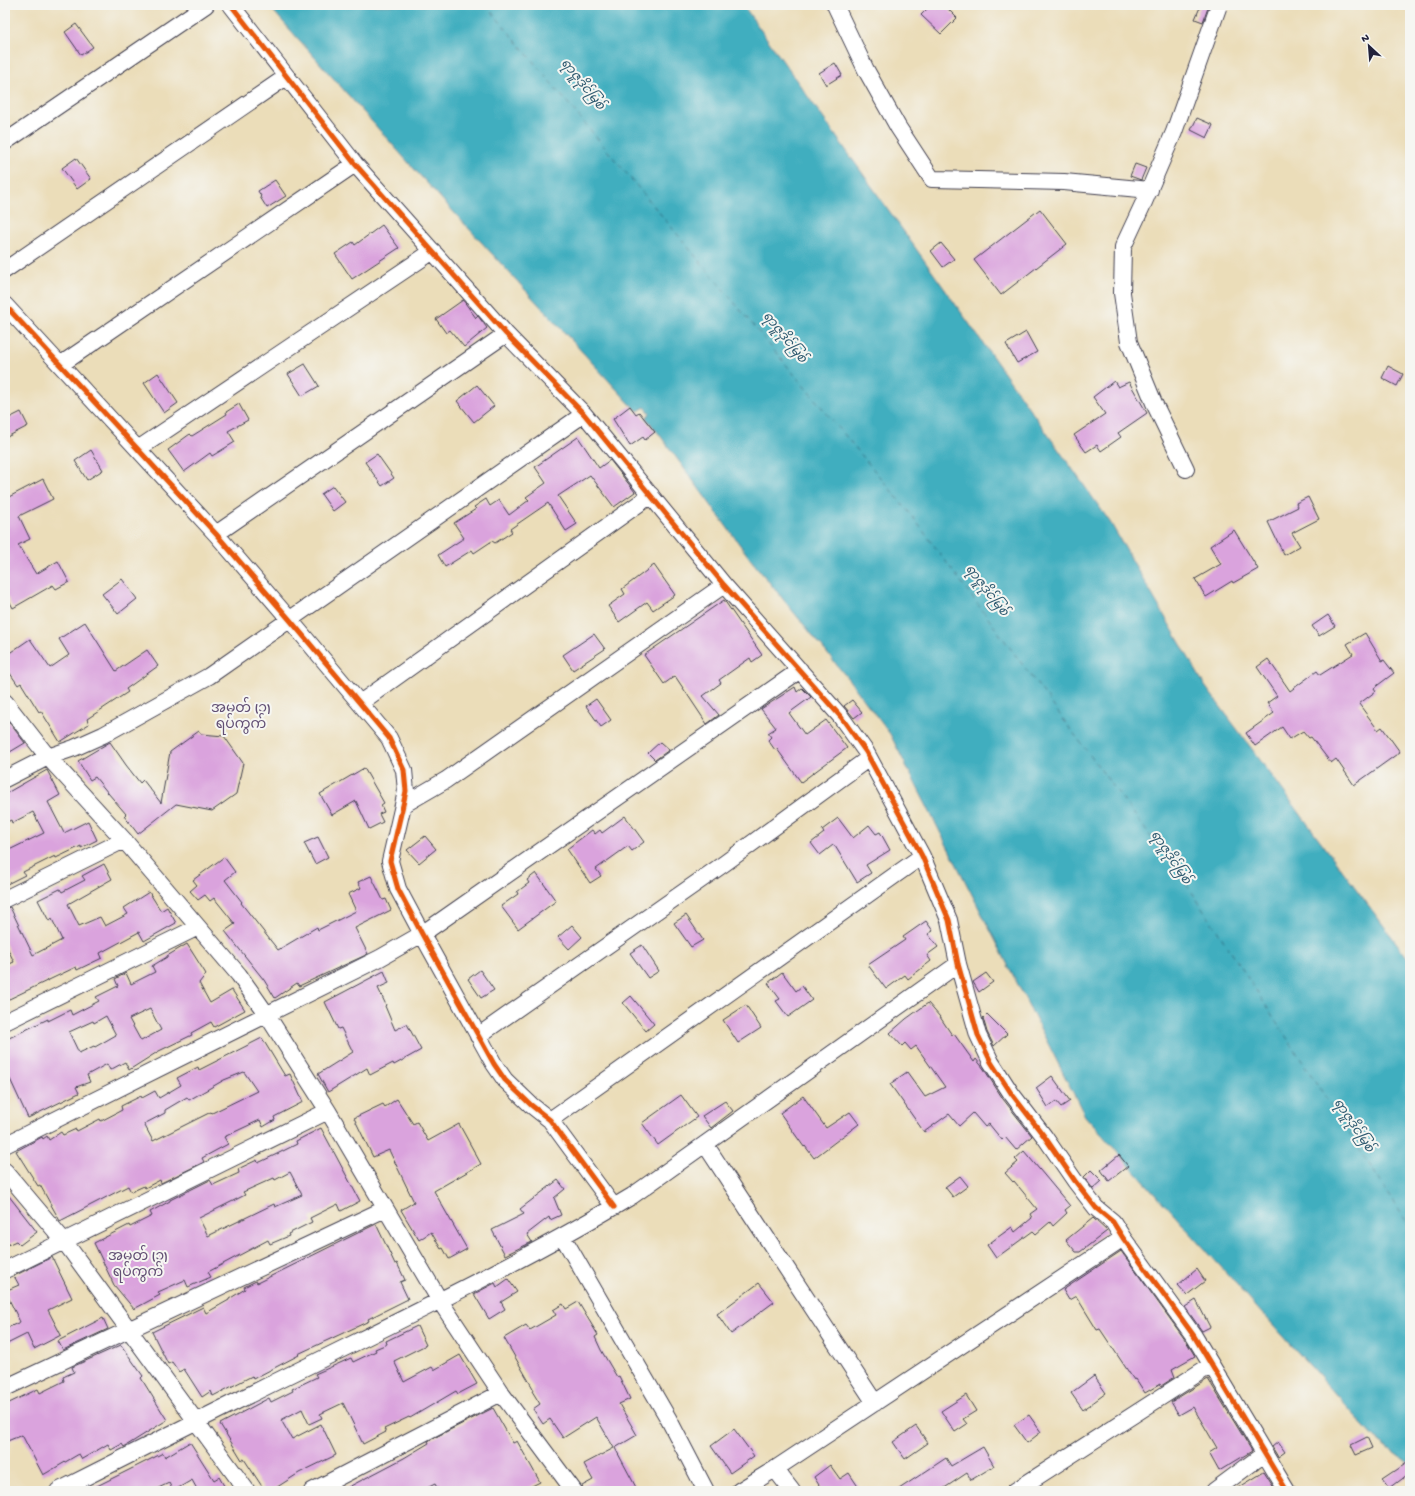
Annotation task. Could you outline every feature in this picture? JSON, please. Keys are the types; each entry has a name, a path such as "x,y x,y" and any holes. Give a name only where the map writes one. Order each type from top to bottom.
{"street":[{"path":"5,142 206,5"},
{"path":"231,5 355,164 506,334 584,414 724,585 842,717 869,758 922,856 949,920 958,964 978,1035 991,1062 1011,1093 1044,1136 1075,1181 1096,1208 1113,1222 1194,1336 1287,1491"},
{"path":"835,5 866,70 898,127 932,179 1064,182 1150,190"},
{"path":"1186,469 1154,403 1129,342 1122,293 1123,247 1150,190 1177,126 1219,5"},
{"path":"5,270 286,77"},
{"path":"60,365 355,164"},
{"path":"138,449 433,251"},
{"path":"5,305 216,534 389,738 404,770 406,791 404,806 390,861 398,889 494,1064 505,1080 531,1105 550,1120 614,1207"},
{"path":"216,534 506,334"},
{"path":"5,779 48,757 74,748 103,735 209,676 584,414"},
{"path":"360,703 651,495"},
{"path":"404,806 446,780 724,585"},
{"path":"5,1145 380,958 422,934 800,670"},
{"path":"5,702 48,757 124,840 239,975 267,1015 328,1111 440,1301 501,1393 570,1490"},
{"path":"478,1036 725,863 869,758"},
{"path":"5,899 124,840"},
{"path":"550,1120 922,856"},
{"path":"5,1022 198,927"},
{"path":"58,1491 196,1421 440,1301 563,1237 632,1196 958,964"},
{"path":"5,1270 328,1111"},
{"path":"706,1144 875,1403"},
{"path":"5,1170 64,1241 247,1491"},
{"path":"5,1388 385,1208"},
{"path":"563,1237 668,1418 706,1491"},
{"path":"739,1491 775,1469 1123,1238"},
{"path":"1015,1491 1211,1365"},
{"path":"312,1491 501,1393"},
{"path":"1214,1491 1264,1454"},
{"path":"775,1469 792,1491"}],"water":[{"name":"ရာဇူဒိုင်မြစ်","path":"268,5 743,5 1110,522 1205,686 1410,961 1410,1464 1375,1438 1085,1116 890,734 849,680 751,560 646,418 650,413 645,407 638,411 631,405 415,170"}],"building":[{"path":"931,5 944,5 957,18 941,34 921,15"},
{"path":"1201,5 1209,5 1203,22 1195,19"},
{"path":"76,24 93,47 81,55 65,32"},
{"path":"835,63 842,75 826,85 819,73"},
{"path":"1197,118 1213,125 1207,138 1191,130"},
{"path":"76,158 91,179 77,189 62,168"},
{"path":"1135,164 1146,168 1141,180 1130,176"},
{"path":"275,180 286,196 267,208 258,191"},
{"path":"1040,209 1067,244 1001,295 974,260"},
{"path":"382,225 399,248 352,279 335,254 353,242 355,245"},
{"path":"941,243 954,259 943,267 931,251"},
{"path":"463,300 476,318 478,316 487,328 464,347 450,330 446,333 436,319"},
{"path":"1026,332 1037,352 1017,363 1006,344"},
{"path":"305,364 319,386 302,396 288,374"},
{"path":"1388,366 1403,374 1397,386 1382,378"},
{"path":"158,373 178,403 164,413 144,383"},
{"path":"1114,381 1118,387 1129,382 1147,413 1118,433 1121,437 1101,451 1097,445 1086,452 1074,435 1105,414 1093,397"},
{"path":"477,385 494,406 474,422 457,401"},
{"path":"239,404 248,420 228,431 235,442 212,456 210,453 184,472 168,450 190,434 192,436 227,414 226,412"},
{"path":"630,406 636,414 639,412 655,432 645,440 643,437 630,446 613,419"},
{"path":"21,412 28,426 5,438 5,420"},
{"path":"578,437 599,468 610,460 635,492 614,507 590,475 558,496 577,524 566,531 548,503 510,529 512,532 495,543 492,541 474,553 472,550 445,567 438,555 464,538 454,523 476,509 474,507 486,499 490,506 499,500 509,515 529,500 526,497 546,483 535,467"},
{"path":"91,450 103,470 87,480 75,461"},
{"path":"377,454 394,478 382,486 365,462"},
{"path":"43,479 53,499 19,516 30,539 18,545 36,574 58,561 69,582 56,589 53,585 13,608 5,593 5,499"},
{"path":"333,486 345,502 333,511 321,494"},
{"path":"1308,497 1319,519 1292,533 1300,546 1284,555 1268,522 1298,507 1296,503"},
{"path":"1234,530 1258,569 1233,583 1232,581 1206,597 1195,579 1221,564 1210,546"},
{"path":"654,565 675,595 653,610 647,602 619,622 608,606 625,594 622,589"},
{"path":"122,579 137,599 118,614 102,594"},
{"path":"724,600 762,655 752,662 750,658 719,680 721,683 703,696 719,715 707,724 675,676 664,684 644,655"},
{"path":"1328,615 1335,626 1319,636 1312,626"},
{"path":"85,622 116,671 147,650 158,666 126,689 128,692 87,719 89,724 60,742 41,711 39,712 21,683 18,685 5,666 5,656 30,639 50,668 69,655 59,639"},
{"path":"1365,633 1382,661 1384,660 1394,673 1374,688 1376,691 1359,704 1378,730 1382,727 1400,752 1354,785 1336,759 1331,763 1311,737 1309,738 1303,731 1290,739 1282,727 1255,746 1246,733 1274,713 1267,703 1277,696 1257,667 1268,659 1290,691 1317,671 1320,675 1353,654 1347,644"},
{"path":"594,634 605,649 573,670 563,655"},
{"path":"795,687 797,692 802,688 811,697 789,713 805,735 826,720 847,748 801,782 777,749 775,750 768,740 771,737 768,733 776,728 761,709"},
{"path":"596,699 611,720 601,727 586,706"},
{"path":"852,700 862,712 854,718 844,706"},
{"path":"5,717 25,743 5,755"},
{"path":"199,731 201,734 224,736 243,763 236,794 212,811 176,804 138,834 124,816 126,814 95,777 90,780 78,761 110,742 140,783 143,780 161,803 170,752"},
{"path":"660,742 669,750 655,760 648,753"},
{"path":"364,768 384,803 381,805 384,812 379,814 383,822 369,829 356,801 332,815 320,794"},
{"path":"47,770 60,795 48,802 64,833 88,821 97,840 56,858 55,856 23,872 25,875 5,885 5,852 44,833 33,812 12,823 11,820 5,823 5,794"},
{"path":"625,816 644,842 632,851 628,846 596,869 601,876 590,883 567,849 592,830 595,834 600,830 602,833"},
{"path":"838,818 853,838 869,825 876,834 880,832 890,850 866,865 871,873 857,882 835,846 833,845 820,855 811,843 824,833 822,830"},
{"path":"425,836 436,849 419,863 407,850"},
{"path":"318,837 328,857 315,864 304,843"},
{"path":"224,857 235,872 225,880 278,950 317,927 318,930 356,911 348,894 361,888 358,882 371,876 383,900 386,899 391,910 355,928 368,954 299,986 297,983 275,998 264,980 225,931 235,924 214,898 210,901 205,895 198,900 190,891 197,885 193,880"},
{"path":"104,864 112,879 68,904 79,926 100,917 105,926 128,914 124,908 149,892 161,911 167,907 176,923 144,941 139,932 100,953 102,958 77,970 76,967 5,1001 5,966 14,962 5,943 5,908 10,907 33,955 62,940 52,919 49,921 38,900 60,889 62,892 85,880 82,876"},
{"path":"536,873 556,901 518,929 501,906 518,894 517,892 529,883 527,880"},
{"path":"686,915 703,940 691,947 674,923"},
{"path":"926,921 933,931 928,934 938,947 927,955 931,961 908,979 905,975 886,989 868,965 905,940 903,937"},
{"path":"572,925 582,937 569,949 558,937"},
{"path":"187,944 206,974 199,983 210,1003 232,990 245,1010 214,1027 211,1022 191,1033 192,1035 159,1051 129,1070 125,1062 110,1070 107,1064 87,1075 90,1082 76,1087 79,1093 28,1118 10,1079 5,1082 5,1040 48,1019 48,1021 70,1010 72,1015 99,1001 96,997 118,986 115,979 126,973 131,984 155,972 152,966","holes":["150,1009 161,1030 141,1041 129,1019","106,1016 116,1035 95,1047 94,1046 79,1053 69,1032 93,1021 94,1023"]},
{"path":"642,945 659,971 648,978 630,953"},
{"path":"480,970 494,990 481,998 468,979"},
{"path":"384,971 389,983 378,988 395,1030 407,1024 421,1050 394,1065 393,1063 370,1075 367,1068 328,1092 318,1074 353,1052 341,1028 338,1029 325,1002"},
{"path":"782,972 796,991 802,986 812,1000 788,1017 776,1001 780,999 768,983"},
{"path":"986,973 993,982 979,992 973,982"},
{"path":"631,996 654,1024 646,1031 623,1003"},
{"path":"928,1003 952,1035 954,1034 974,1062 976,1059 984,1069 1003,1099 1032,1136 1016,1150 1005,1137 1002,1140 989,1124 985,1127 973,1113 959,1126 949,1114 924,1132 890,1084 907,1072 925,1097 945,1087 916,1046 911,1050 905,1043 902,1046 890,1033"},
{"path":"746,1005 761,1028 738,1043 723,1020"},
{"path":"987,1014 1007,1034 994,1046 987,1032 983,1018"},
{"path":"262,1038 285,1076 290,1074 303,1102 274,1117 275,1120 263,1127 260,1120 224,1137 228,1144 202,1158 204,1162 161,1183 160,1180 145,1188 144,1186 131,1192 128,1186 60,1221 40,1185 38,1186 16,1151 42,1137 43,1139 47,1136 49,1140 61,1132 63,1135 76,1129 77,1131 100,1119 101,1121 122,1110 121,1106 141,1096 142,1098 155,1091 159,1098 181,1085 177,1078 198,1067 199,1070","holes":["244,1072 257,1091 153,1141 144,1124 165,1113 165,1110 187,1097 189,1100 224,1080"]},
{"path":"1052,1076 1070,1101 1061,1107 1056,1101 1048,1107 1036,1088"},
{"path":"681,1095 697,1117 658,1145 642,1123"},
{"path":"803,1096 826,1128 850,1112 859,1124 814,1158 805,1146 804,1147 780,1113"},
{"path":"397,1099 413,1124 417,1122 428,1141 459,1124 481,1164 434,1191 467,1249 449,1259 431,1232 419,1240 401,1210 414,1202 389,1150 373,1157 354,1118 383,1104 385,1107"},
{"path":"725,1101 733,1111 711,1128 702,1116"},
{"path":"321,1128 360,1201 341,1211 338,1204 310,1218 312,1222 288,1234 289,1236 270,1244 268,1240 208,1272 211,1277 188,1287 185,1280 158,1292 160,1295 134,1309 114,1285 94,1243 129,1225 130,1227 152,1216 150,1212 170,1200 210,1180 213,1185 239,1173 238,1169 257,1160 258,1163 277,1154 297,1144 296,1141","holes":["290,1172 302,1195 275,1207 274,1204 208,1236 199,1218 245,1195 243,1192 274,1178 275,1180"]},
{"path":"1024,1151 1070,1206 1065,1210 1067,1213 1053,1226 1050,1222 1036,1234 1033,1231 996,1258 987,1245 1012,1227 1015,1232 1032,1218 1030,1214 1037,1209 1014,1181 1013,1182 1005,1173 1018,1162 1015,1159"},
{"path":"1119,1155 1128,1166 1109,1181 1101,1170"},
{"path":"1091,1170 1102,1181 1093,1189 1084,1177"},
{"path":"960,1176 968,1186 953,1197 945,1187"},
{"path":"558,1180 565,1189 554,1198 561,1215 550,1220 549,1217 527,1234 532,1242 505,1255 492,1230 524,1214 520,1209"},
{"path":"5,1191 37,1232 20,1245 16,1241 5,1246"},
{"path":"1093,1218 1107,1231 1080,1252 1076,1252 1066,1240"},
{"path":"376,1224 395,1264 397,1263 405,1280 400,1282 408,1299 368,1319 369,1321 298,1354 299,1355 253,1379 252,1376 213,1396 211,1391 202,1397 184,1369 179,1372 172,1362 168,1364 152,1332 203,1307 206,1313 229,1300 245,1289 244,1287 256,1281 257,1283"},
{"path":"1121,1251 1186,1341 1195,1356 1172,1369 1175,1377 1161,1386 1160,1384 1145,1393 1136,1379 1134,1380 1100,1329 1097,1330 1076,1296 1069,1300 1063,1290"},
{"path":"52,1257 72,1298 48,1310 61,1335 34,1349 27,1334 5,1345 5,1329 20,1322 5,1291 19,1285 14,1276"},
{"path":"1197,1269 1205,1281 1187,1295 1178,1285"},
{"path":"508,1279 517,1292 501,1302 505,1309 489,1319 474,1294 495,1283 497,1287"},
{"path":"759,1283 774,1302 731,1334 717,1314"},
{"path":"1196,1300 1210,1327 1202,1331 1185,1307"},
{"path":"578,1302 598,1335 595,1337 601,1350 617,1377 619,1376 630,1399 619,1404 637,1435 615,1448 638,1491 583,1491 582,1486 593,1480 584,1464 614,1448 596,1417 563,1438 550,1419 543,1424 533,1409 540,1404 532,1391 534,1390 504,1338 526,1325 530,1330 556,1315 553,1310 563,1304 566,1309"},
{"path":"103,1318 108,1329 63,1350 58,1341"},
{"path":"417,1326 426,1345 394,1361 404,1382 432,1367 434,1370 460,1355 477,1384 458,1394 456,1391 410,1418 409,1417 384,1429 386,1432 363,1444 343,1403 320,1414 322,1418 309,1424 302,1409 281,1420 292,1439 321,1424 336,1455 299,1473 271,1491 265,1491 244,1459 242,1460 220,1424 269,1398 271,1402 293,1391 292,1389 317,1377 315,1374 351,1358 353,1362 376,1351 375,1349 387,1344 386,1341"},
{"path":"121,1345 143,1376 141,1378 167,1420 124,1447 122,1444 111,1450 108,1444 82,1459 79,1454 43,1475 22,1435 5,1442 5,1405 38,1389 40,1393 64,1381 63,1377 74,1372 72,1367"},
{"path":"1094,1376 1106,1393 1083,1410 1071,1393"},
{"path":"1208,1379 1252,1451 1219,1471 1209,1453 1217,1448 1193,1407 1179,1415 1171,1402"},
{"path":"966,1395 976,1411 963,1419 967,1424 955,1432 941,1411"},
{"path":"493,1408 513,1443 517,1441 540,1482 522,1491 439,1491 435,1484 421,1491 341,1491 404,1458 429,1443 428,1441"},
{"path":"1029,1415 1041,1432 1027,1443 1014,1425"},
{"path":"916,1426 928,1443 905,1459 893,1442"},
{"path":"734,1429 754,1456 730,1473 711,1446"},
{"path":"1367,1437 1372,1448 1356,1455 1351,1445"},
{"path":"190,1442 214,1480 219,1477 227,1491 193,1491 197,1489 192,1480 173,1491 169,1483 152,1491 87,1491 163,1453 165,1457"},
{"path":"1278,1442 1285,1452 1278,1457 1272,1447"},
{"path":"983,1447 994,1466 971,1480 967,1473 940,1491 896,1491 946,1458 951,1466"},
{"path":"1410,1461 1410,1473 1390,1488 1383,1479"},
{"path":"830,1465 840,1479 849,1473 861,1491 821,1491 822,1490 814,1477"},
{"path":"1264,1472 1276,1491 1233,1491"}],"ferry route":[{"path":"486,5 909,512 1194,895 1410,1227"}],"cycle path":[{"path":"231,5 355,164 506,334 584,414 724,585 841,717 866,752 922,856 949,920 958,964 978,1035 991,1062 1011,1093 1044,1136 1075,1181 1096,1208 1113,1222 1194,1336 1287,1491"},
{"path":"5,305 216,534 389,738 404,770 406,791 390,861 398,889 494,1064 505,1080 531,1105 550,1120 614,1207"}],"district":[{"name":"အမှတ် (၁) ရပ်ကွက်","path":"241,718"},
{"name":"အမှတ် (၃) ရပ်ကွက်","path":"138,1266"}]}
